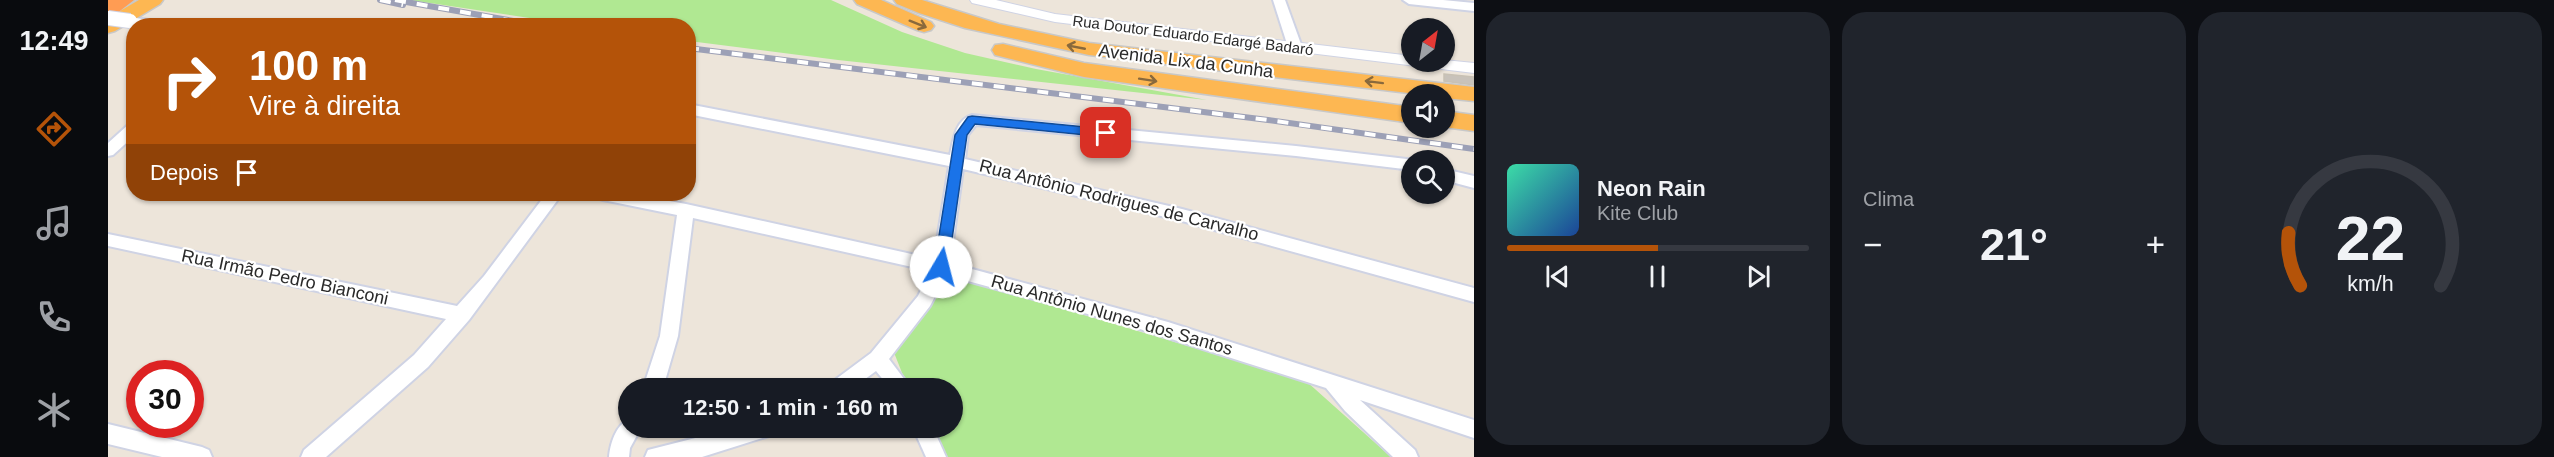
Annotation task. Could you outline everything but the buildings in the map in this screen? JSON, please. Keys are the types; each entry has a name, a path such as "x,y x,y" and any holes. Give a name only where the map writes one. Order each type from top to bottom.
{"highway":[{"path":"108,9 123,0"},
{"path":"108,27 153,0"},
{"name":"Avenida Lix da Cunha","path":"864,0 934,30 974,43 1084,70 1401,113"},
{"name":"Avenida Lix da Cunha","path":"904,0 973,24 1089,50 1474,94"},
{"path":"1455,120 1474,123"}],"street":[{"name":"Rua Doutor Eduardo Edargé Badaró","path":"977,0 1055,18 1401,60"},
{"path":"1279,0 1294,47"},
{"path":"1408,0 1474,7"},
{"path":"108,18 126,20"},
{"path":"1455,66 1474,68"},
{"name":"Rua Antônio Rodrigues de Carvalho","path":"696,111 778,125 956,161 1094,192 1250,232 1474,296"},
{"path":"852,378 878,359 924,301 941,267 961,135 972,120 1296,151 1401,164"},
{"path":"108,153 126,135"},
{"path":"108,153 126,146"},
{"path":"1455,177 1474,182"},
{"path":"311,457 421,361 463,315 549,201"},
{"name":"Rua Antônio Nunes dos Santos","path":"639,201 941,267 1123,316 1332,381 1474,429"},
{"path":"656,378 669,336 686,210"},
{"name":"Rua Irmão Pedro Bianconi","path":"108,240 463,315"},
{"path":"878,359 893,378"},
{"path":"1332,381 1352,405 1408,457"},
{"path":"108,434 202,457"},
{"path":"619,457 620,446 625,438"},
{"path":"655,457 693,450 732,438"},
{"path":"927,438 936,457"}],"green space":[{"path":"410,0 831,0 902,32 965,53 1036,69 1207,100 838,60 696,42 696,18 530,18"},
{"path":"946,274 1306,381 1391,457 936,457 928,438 963,438 963,378 904,378 893,350"}],"railway":[{"path":"380,0 403,5"},
{"path":"395,0 497,18"},
{"path":"696,49 1268,120 1474,149"}],"route":[{"path":"941,267 961,135 972,120 1106,133"}]}
